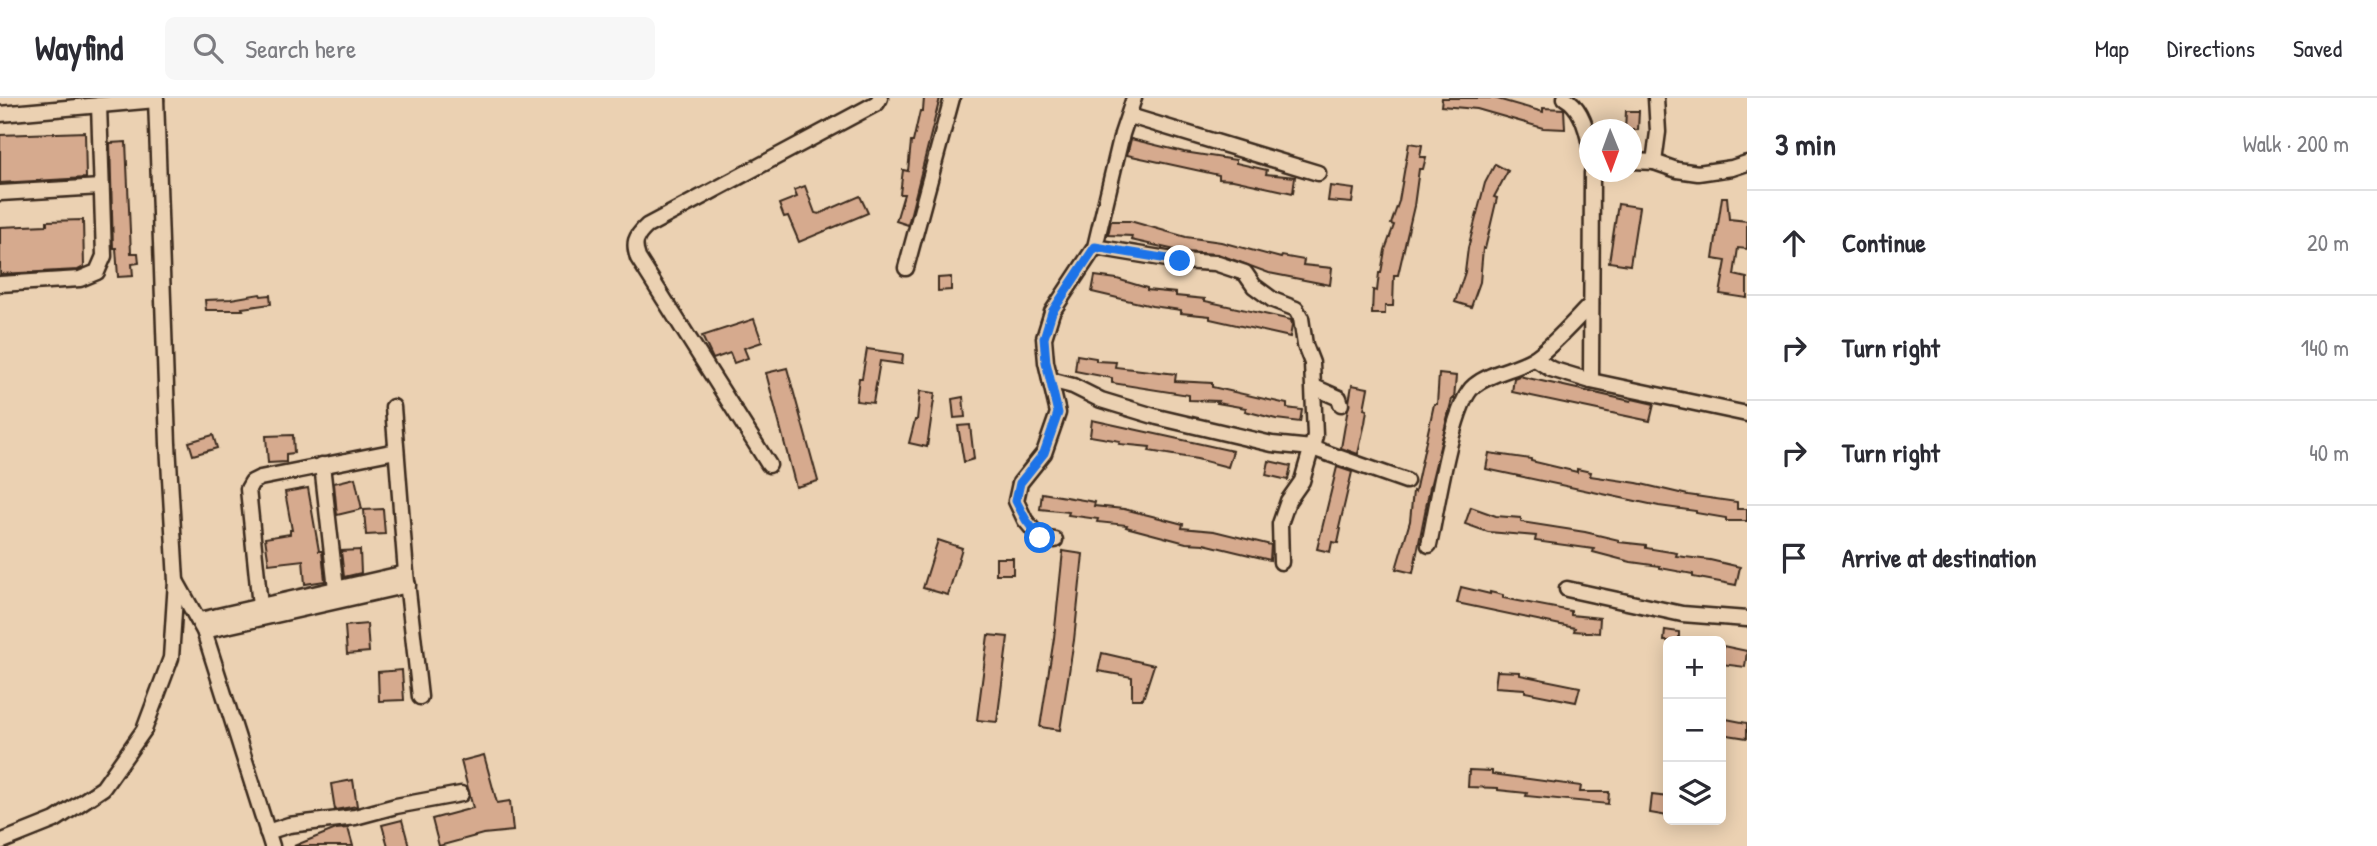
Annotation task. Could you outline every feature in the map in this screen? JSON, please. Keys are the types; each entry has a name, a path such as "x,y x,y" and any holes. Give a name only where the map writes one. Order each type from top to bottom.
{"street":[{"path":"769,465 638,258 634,246 637,235 647,226 791,151 877,103 880,98"},
{"path":"906,268 952,98"},
{"path":"1055,540 1040,538 1016,501 1020,483 1044,453 1058,413 1044,338 1052,312 1095,247 1122,134 1134,98"},
{"path":"1564,98 1573,103 1581,119"},
{"path":"1654,162 1658,132 1656,98"},
{"path":"0,114 156,99 168,444 176,581 171,658 144,730 103,788 55,820 0,842"},
{"path":"0,284 80,279 97,272 104,256 99,105"},
{"path":"1130,116 1318,173"},
{"path":"1642,161 1698,173 1747,163"},
{"path":"1591,381 1592,182"},
{"path":"0,193 101,187"},
{"path":"1095,247 1180,261 1215,263 1245,273 1254,286 1273,300 1296,309 1301,318 1305,345 1312,363 1315,436 1303,481 1289,501 1280,524 1281,562"},
{"path":"1429,545 1454,429 1463,401 1472,387 1535,359 1591,304"},
{"path":"1535,359 1551,369 1591,381 1747,414"},
{"path":"1050,380 1073,386 1101,400 1157,417 1272,444 1312,448 1406,481"},
{"path":"1314,387 1339,398 1341,404"},
{"path":"393,407 407,579 421,697"},
{"path":"260,606 248,489 252,482 260,478 396,451"},
{"path":"322,465 336,589"},
{"path":"202,625 407,579"},
{"path":"202,625 260,606 336,589 407,579"},
{"path":"176,581 202,625 270,839 289,825 355,817 461,794"},
{"path":"1567,589 1673,612 1747,619"}],"building":[{"path":"924,98 940,98 908,225 896,221 904,194 900,194 903,170 908,171 911,142 920,111 923,111"},
{"path":"1442,98 1494,98 1543,112 1543,108 1564,109 1565,129 1543,128 1477,109 1441,106"},
{"path":"1626,111 1639,111 1639,119 1626,119"},
{"path":"85,132 86,178 0,183 0,135"},
{"path":"1131,139 1184,152 1236,160 1236,163 1267,170 1266,174 1295,177 1293,193 1219,179 1219,175 1127,155"},
{"path":"126,142 131,253 138,253 139,263 132,264 133,276 118,277 116,248 113,248 110,143"},
{"path":"1409,143 1422,145 1420,157 1426,157 1423,169 1419,169 1414,206 1398,275 1394,275 1393,306 1385,306 1385,314 1372,314 1373,290 1377,291 1379,273 1394,225 1391,224 1399,201"},
{"path":"1495,164 1508,171 1494,197 1497,198 1485,249 1483,248 1480,282 1471,307 1455,302 1465,272 1468,248 1485,183"},
{"path":"805,186 815,213 819,214 860,196 868,213 799,242 788,216 784,217 779,204 797,197 794,190"},
{"path":"1330,186 1354,189 1352,203 1328,201"},
{"path":"1722,197 1727,197 1729,219 1747,221 1747,249 1738,248 1734,275 1747,278 1747,298 1720,294 1726,261 1713,259"},
{"path":"1618,204 1639,207 1630,265 1609,262"},
{"path":"83,220 84,267 78,270 0,274 0,227"},
{"path":"1111,221 1130,221 1186,237 1221,242 1281,258 1304,260 1303,265 1332,268 1330,285 1269,273 1218,254 1184,252 1131,240 1132,236 1108,235"},
{"path":"1095,276 1117,279 1147,290 1205,299 1291,320 1290,337 1210,319 1210,316 1181,313 1181,310 1092,292"},
{"path":"951,277 951,290 938,291 938,278"},
{"path":"270,295 271,304 242,308 243,310 206,310 205,300"},
{"path":"754,319 762,342 744,348 748,358 734,363 730,353 713,359 702,336"},
{"path":"867,349 903,354 902,364 880,361 873,403 856,401"},
{"path":"1077,355 1096,358 1096,361 1116,362 1115,367 1176,374 1175,381 1212,383 1212,387 1287,404 1287,408 1302,410 1300,422 1276,419 1245,411 1246,408 1217,403 1218,401 1189,400 1189,395 1112,383 1112,378 1075,371"},
{"path":"787,368 818,481 796,487 766,373"},
{"path":"1439,374 1456,376 1454,399 1430,487 1413,573 1396,569 1410,521 1413,491 1415,492 1434,404 1437,404"},
{"path":"1519,376 1654,404 1650,421 1512,392 1514,378"},
{"path":"1352,385 1368,388 1364,409 1367,410 1358,454 1341,448"},
{"path":"920,391 935,393 927,447 909,443 917,420"},
{"path":"963,397 965,417 954,418 952,399"},
{"path":"1092,420 1233,451 1228,467 1149,451 1150,447 1119,444 1120,441 1090,436"},
{"path":"970,425 974,459 964,462 958,426"},
{"path":"213,435 217,448 193,455 189,442"},
{"path":"293,435 294,453 286,454 286,462 268,463 266,436"},
{"path":"1489,453 1531,459 1577,472 1577,469 1591,472 1590,476 1737,502 1737,509 1747,509 1747,521 1726,521 1726,518 1696,511 1659,506 1486,469"},
{"path":"1269,461 1291,466 1288,480 1266,475"},
{"path":"1337,467 1352,472 1338,543 1332,542 1330,552 1317,549"},
{"path":"355,478 362,509 337,515 334,483"},
{"path":"308,488 319,551 322,551 325,581 305,584 303,560 269,564 265,538 290,534 292,530 285,492"},
{"path":"1042,493 1095,502 1094,506 1124,509 1160,518 1183,524 1182,528 1214,531 1271,545 1270,560 1204,544 1186,543 1126,527 1127,525 1097,522 1098,519 1068,515 1069,512 1040,509"},
{"path":"1471,507 1496,516 1521,518 1521,522 1585,532 1619,542 1677,553 1676,556 1740,567 1736,585 1693,577 1693,574 1660,566 1631,562 1593,552 1594,549 1535,541 1536,536 1488,532 1465,524"},
{"path":"383,509 385,534 366,535 364,510"},
{"path":"938,540 962,548 948,595 923,588"},
{"path":"360,550 361,573 344,577 341,551"},
{"path":"1063,551 1083,554 1074,640 1060,730 1040,727 1054,638"},
{"path":"996,558 1013,558 1013,574 996,574"},
{"path":"1461,587 1571,611 1571,615 1600,618 1599,633 1574,631 1575,628 1457,603"},
{"path":"367,624 369,652 347,654 345,626"},
{"path":"1665,630 1679,632 1679,636 1664,636"},
{"path":"988,635 1008,637 997,722 977,720"},
{"path":"1726,647 1747,651 1745,667 1726,665"},
{"path":"1102,653 1154,665 1143,699 1132,699 1132,677 1098,671"},
{"path":"402,670 404,700 379,701 378,672"},
{"path":"1497,671 1520,672 1520,675 1580,687 1576,702 1525,692 1525,689 1495,687"},
{"path":"1726,719 1747,723 1747,738 1726,735"},
{"path":"484,755 497,803 510,801 513,831 483,834 439,846 432,819 473,808 461,761"},
{"path":"1469,770 1492,771 1492,774 1581,786 1580,792 1609,792 1608,804 1526,796 1527,793 1498,788 1468,787"},
{"path":"353,780 357,806 335,810 331,784"},
{"path":"1652,795 1663,796 1663,815 1650,813"},
{"path":"402,820 409,846 388,846 382,825"},
{"path":"348,828 353,846 294,846 336,829"}],"route":[{"path":"1040,538 1016,501 1020,483 1044,453 1058,413 1046,362 1044,338 1052,312 1095,247 1180,261"}]}
